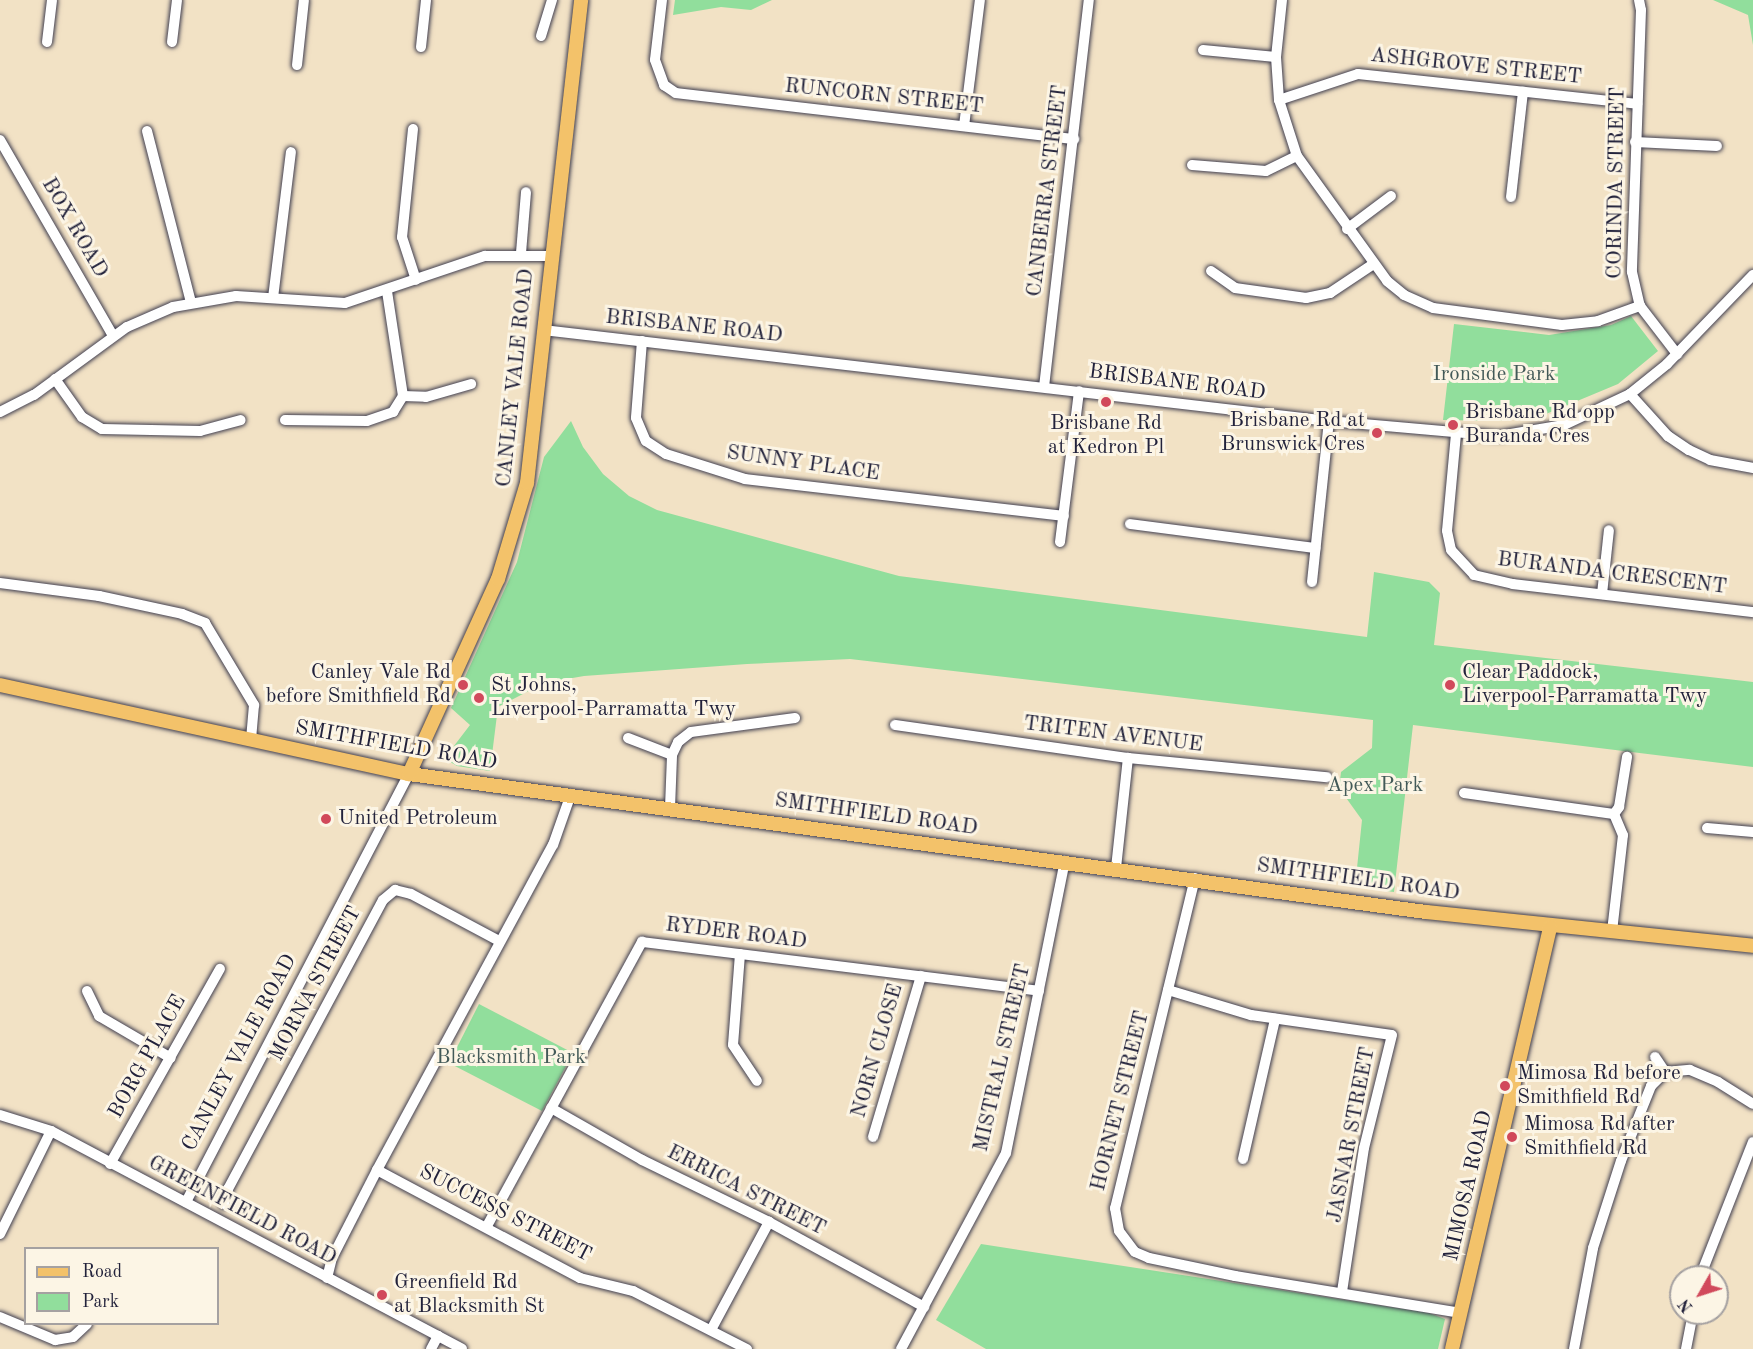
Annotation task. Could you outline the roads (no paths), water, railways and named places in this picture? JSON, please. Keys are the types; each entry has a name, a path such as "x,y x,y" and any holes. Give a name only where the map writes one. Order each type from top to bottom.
{"main road":[{"name":"CANLEY VALE ROAD","path":"409,774 475,633 514,533 533,452 543,330 580,0"},
{"name":"SMITHFIELD ROAD","path":"0,685 409,774 1550,927 1753,946"},
{"name":"MIMOSA ROAD","path":"1452,1349 1550,927"}],"street":[{"path":"47,42 52,0"},
{"path":"172,42 177,0"},
{"path":"297,65 304,0"},
{"path":"421,47 426,0"},
{"path":"541,36 552,0"},
{"name":"RUNCORN STREET","path":"662,0 655,60 658,74 664,85 676,93 1074,139"},
{"path":"964,126 980,0"},
{"name":"CANBERRA STREET","path":"1044,387 1089,0"},
{"path":"1282,0 1276,57 1279,100 1298,156 1372,264 1404,295 1447,311 1562,325 1598,321 1640,306"},
{"name":"CORINDA STREET","path":"1639,0 1631,257 1640,306 1677,354"},
{"path":"1203,50 1276,57"},
{"name":"ASHGROVE STREET","path":"1279,100 1358,74 1637,104"},
{"path":"1511,197 1523,92"},
{"path":"413,129 402,237 416,280"},
{"path":"147,131 191,302"},
{"name":"BOX ROAD","path":"0,140 114,336"},
{"path":"1635,142 1717,146"},
{"path":"273,297 291,152"},
{"path":"1192,165 1266,171 1298,156"},
{"path":"521,254 526,192"},
{"path":"1347,229 1391,196"},
{"path":"0,412 26,400 114,336 140,320 191,302 236,296 345,303 387,291 477,258 521,254 551,256"},
{"path":"1211,271 1235,288 1306,298 1330,293 1372,264"},
{"name":"BRISBANE ROAD","path":"543,330 1329,421 1499,436 1546,429 1589,416 1630,394 1677,354 1753,275"},
{"path":"285,420 367,421 393,412 403,396 387,291"},
{"name":"SUNNY PLACE","path":"642,341 636,418 646,441 666,454 745,479 1064,516"},
{"path":"55,379 82,417 102,429 200,430 241,420"},
{"path":"403,396 426,397 471,384"},
{"path":"1060,542 1079,391"},
{"path":"1630,394 1668,436 1689,450 1710,460 1753,468"},
{"path":"1312,582 1329,421"},
{"name":"BURANDA CRESCENT","path":"1456,434 1447,531 1451,550 1458,562 1474,575 1503,582 1753,612"},
{"path":"1130,524 1315,548"},
{"path":"1602,594 1609,530"},
{"path":"0,583 99,596 182,614 205,623 254,705 251,741"},
{"path":"670,808 672,756 678,742 691,732 795,718"},
{"name":"TRITEN AVENUE","path":"896,725 1128,758 1327,777"},
{"path":"628,738 672,756"},
{"path":"1614,814 1620,807 1627,757"},
{"path":"1116,868 1128,758"},
{"name":"CANLEY VALE ROAD","path":"186,1202 333,924 409,774"},
{"path":"1464,793 1614,814"},
{"path":"327,1278 377,1170 553,845 571,794"},
{"path":"1612,932 1623,835 1614,814"},
{"path":"1707,828 1753,832"},
{"name":"MISTRAL STREET","path":"901,1349 1006,1153 1065,861"},
{"name":"HORNET STREET","path":"1195,878 1115,1208 1119,1231 1135,1252 1149,1258 1235,1276 1342,1291 1461,1313"},
{"name":"MORNA STREET","path":"225,1204 228,1189 382,900 395,890 411,894 499,941"},
{"name":"RYDER ROAD","path":"487,1226 642,942 1039,991"},
{"path":"740,954 733,1045 758,1081"},
{"name":"BORG PLACE","path":"110,1164 220,969"},
{"name":"NORN CLOSE","path":"873,1137 921,976"},
{"name":"JASNAR STREET","path":"1168,990 1251,1015 1392,1035 1364,1148 1342,1291"},
{"path":"87,991 99,1016 171,1058"},
{"path":"1243,1159 1275,1019"},
{"path":"1655,1057 1665,1072"},
{"path":"1574,1349 1593,1248 1644,1098 1665,1072 1674,1069 1704,1074 1753,1104"},
{"name":"ERRICA STREET","path":"551,1108 642,1160 769,1222 924,1307"},
{"name":"GREENFIELD ROAD","path":"0,1115 51,1131 462,1349"},
{"path":"0,1234 51,1131"},
{"path":"1705,1265 1753,1142"},
{"name":"SUCCESS STREET","path":"377,1170 487,1226 580,1278 633,1291 747,1349"},
{"path":"711,1330 769,1222"},
{"path":"0,1317 55,1340 73,1337 85,1325"},
{"path":"1686,1349 1691,1325"},
{"path":"431,1349 438,1336"}],"place":[{"name":"Brisbane Rd at Kedron Pl","path":"1106,402"},
{"name":"Brisbane Rd opp Buranda Cres","path":"1453,425"},
{"name":"Brisbane Rd at Brunswick Cres","path":"1377,433"},
{"name":"Canley Vale Rd before Smithfield Rd","path":"463,685"},
{"name":"Clear Paddock, Liverpool-Parramatta Twy","path":"1450,685"},
{"name":"St Johns, Liverpool-Parramatta Twy","path":"479,698"},
{"name":"United Petroleum","path":"326,819"},
{"name":"Mimosa Rd before Smithfield Rd","path":"1505,1086"},
{"name":"Mimosa Rd after Smithfield Rd","path":"1512,1137"},
{"name":"Greenfield Rd at Blacksmith St","path":"382,1295"}],"park label":[{"name":"Ironside Park","path":"1494,375"},
{"name":"Apex Park","path":"1375,786"},
{"name":"Blacksmith Park","path":"511,1058"}]}
